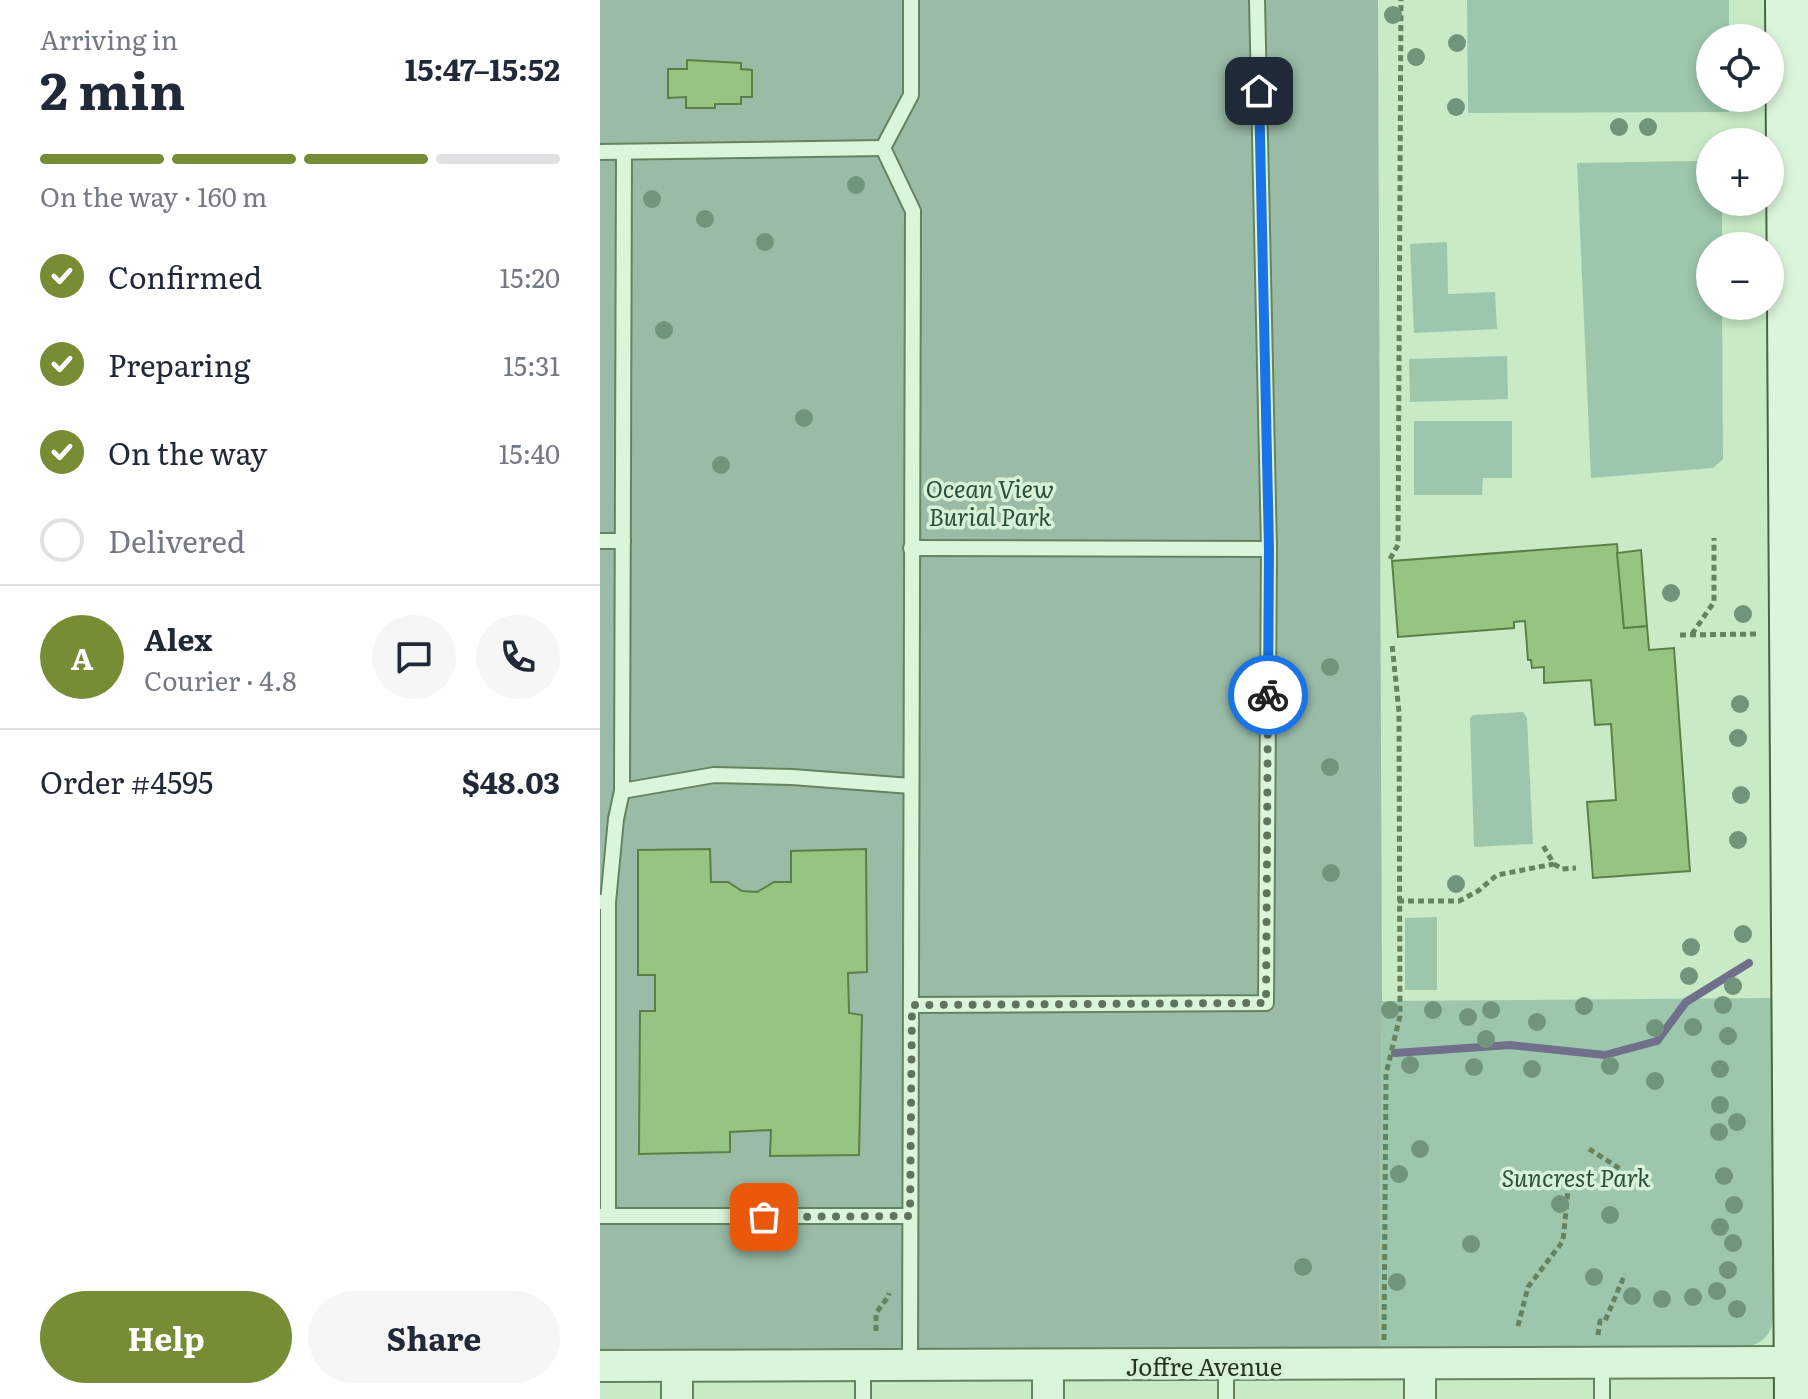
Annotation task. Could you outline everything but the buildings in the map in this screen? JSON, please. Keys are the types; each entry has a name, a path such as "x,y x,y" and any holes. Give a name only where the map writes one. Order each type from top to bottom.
{"street":[{"path":"1787,0 1800,557 1800,1374"},
{"name":"Joffre Avenue","path":"600,1366 1420,1365 1600,1349 1800,1374"},
{"path":"1048,1365 1048,1399"},
{"path":"1420,1365 1420,1399"},
{"path":"677,1366 677,1399"}],"lane":[{"path":"883,148 911,95 911,0"},
{"path":"912,1005 1266,1003 1269,549 1257,0"},
{"path":"600,152 883,148"},
{"path":"883,148 913,211 910,1365"},
{"path":"624,152 622,791 604,902 604,1216 910,1216"},
{"path":"600,541 623,541"},
{"path":"911,548 1269,549"},
{"path":"622,791 714,775 911,786"},
{"path":"1600,1349 1602,1399"},
{"path":"863,1365 863,1399"},
{"path":"1226,1365 1226,1399"}],"path":[{"path":"1390,559 1398,545 1401,0"},
{"path":"1692,634 1714,602 1714,538"},
{"path":"1680,635 1758,634"},
{"path":"1386,1365 1383,1328 1386,1074 1400,1016 1399,712 1392,644"},
{"path":"1542,844 1554,864 1562,869 1576,868"},
{"path":"1398,901 1459,901 1478,891 1497,875 1554,864"},
{"path":"1589,1149 1622,1170"},
{"path":"1518,1326 1528,1287 1563,1241 1568,1190"},
{"path":"1600,1349 1600,1321 1605,1321 1625,1274"},
{"path":"876,1331 876,1313 888,1297 889,1284"}],"green space":[{"name":"Ocean View Burial Park","path":"600,0 1378,0 1382,1001 1379,1353 600,1352"},
{"path":"1467,0 1729,0 1729,24 1696,24 1696,112 1729,112 1468,113"},
{"path":"1696,161 1696,216 1722,216 1722,232 1696,232 1696,320 1722,320 1723,459 1713,468 1591,478 1577,163"},
{"path":"1447,242 1448,294 1495,292 1497,329 1414,333 1410,244"},
{"path":"1507,356 1508,399 1410,402 1409,359"},
{"path":"1414,421 1512,421 1512,478 1483,478 1482,495 1414,495"},
{"path":"1523,712 1527,718 1533,844 1474,847 1470,718 1473,715"},
{"path":"1437,917 1437,990 1405,990 1405,918"},
{"name":"Suncrest Park","path":"1773,998 1773,1318 1765,1338 1747,1347 1703,1351 1379,1353 1382,1001"}],"waterway":[{"path":"1395,1053 1510,1045 1605,1055 1657,1041 1686,1002 1749,963"}],"way so far":[{"path":"764,1217 910,1216 912,1005 1266,1003 1268,695"}],"route":[{"path":"1259,91 1269,549 1268,695"}]}
